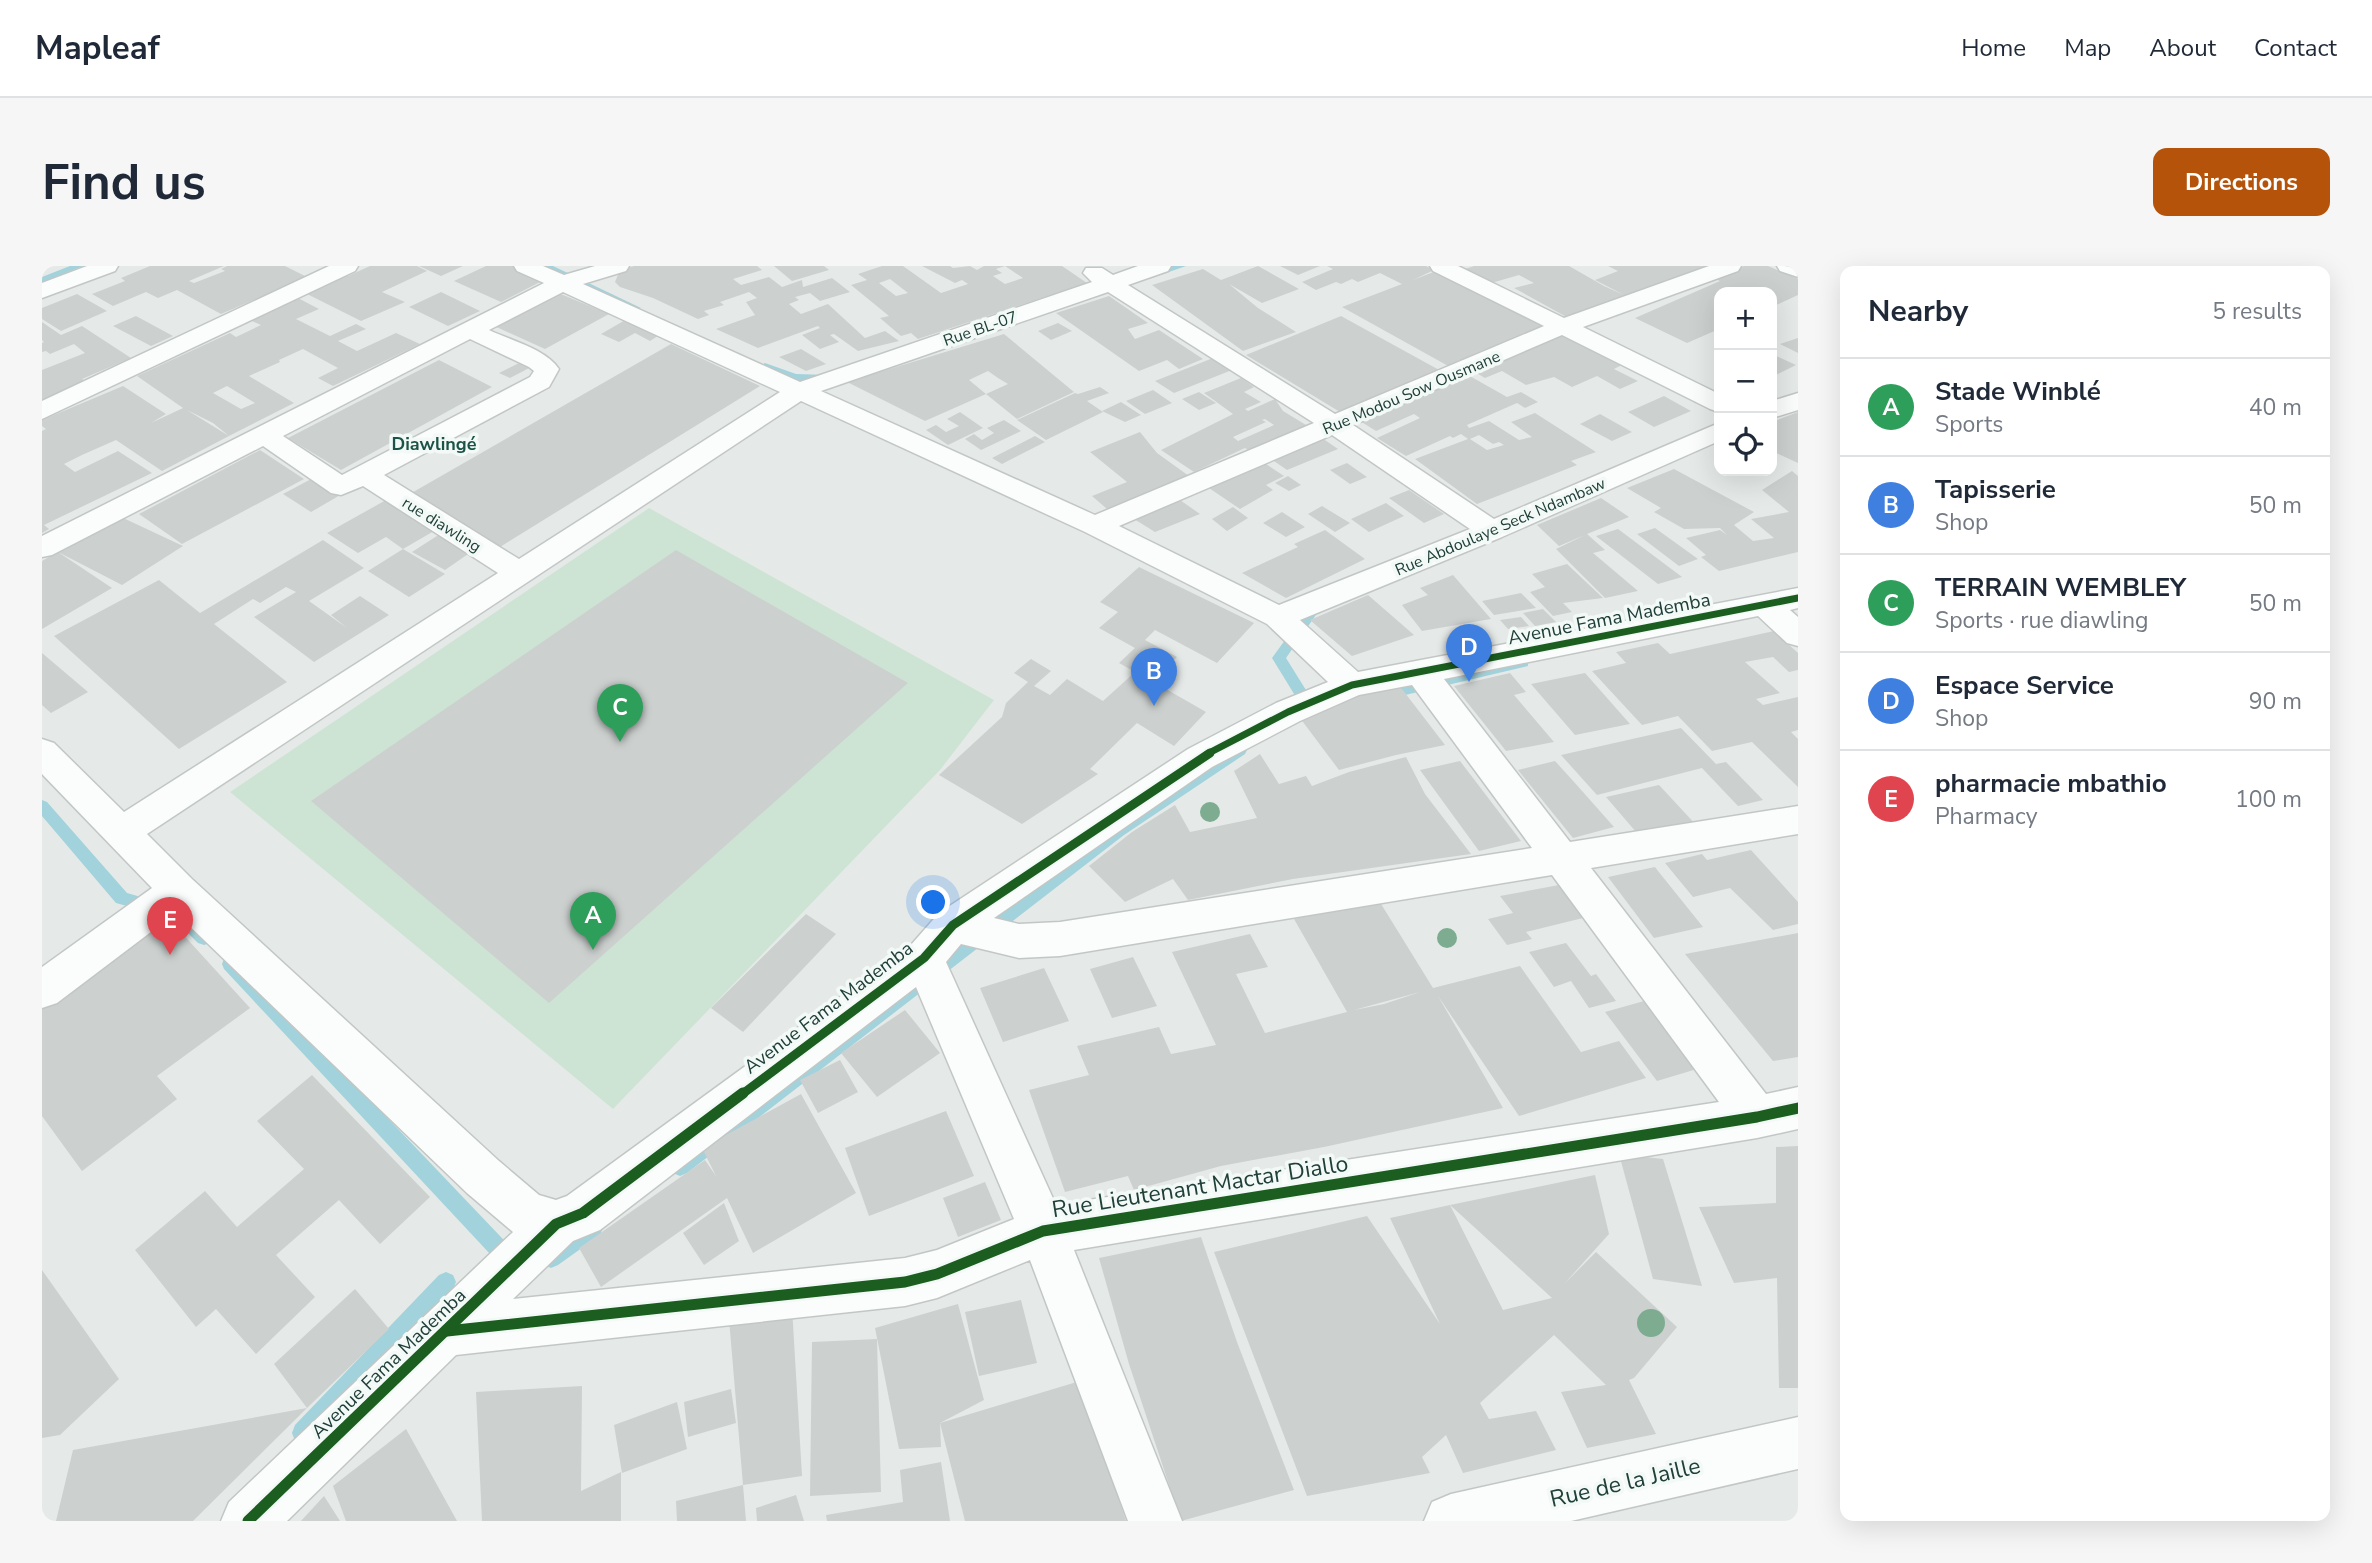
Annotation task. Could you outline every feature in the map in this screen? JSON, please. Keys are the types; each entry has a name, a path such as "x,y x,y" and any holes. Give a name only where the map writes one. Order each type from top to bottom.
{"street":[{"path":"42,291 107,266"},
{"path":"42,411 347,266"},
{"path":"525,266 1095,526 1279,617 1352,685"},
{"path":"42,548 562,283 618,266"},
{"path":"1084,266 1335,425 1492,531"},
{"name":"Rue BL-07","path":"120,833 801,390 1160,266"},
{"path":"1441,266 1714,401"},
{"name":"Rue Modou Sow Ousmane","path":"1095,526 1564,326 1730,266"},
{"path":"1788,266 1798,270"},
{"path":"265,435 341,487 540,382 545,376 547,369 538,362 470,330"},
{"path":"1777,408 1798,401"},
{"name":"Rue Abdoulaye Seck Ndambaw","path":"1279,617 1492,531 1714,433"},
{"name":"rue diawling","path":"364,475 520,573"},
{"path":"1781,602 1798,635"},
{"name":"Avenue Fama Mademba","path":"248,1521 556,1224 583,1213 938,941 1200,758 1288,712 1352,685 1387,677 1422,674 1781,602"},
{"path":"1422,674 1564,859 1778,1113"},
{"path":"42,752 178,890 483,1177 525,1214 556,1224"},
{"path":"1155,1521 1042,1231 938,941 1060,939 1798,820"},
{"path":"42,990 178,890"},
{"name":"Rue Lieutenant Mactar Diallo","path":"447,1331 905,1282 950,1269 1042,1231 1778,1113"},
{"name":"Rue de la Jaille","path":"1451,1521 1798,1443"}],"green space":[{"path":"649,508 994,700 940,770 613,1109 230,792"}],"building":[{"path":"150,266 224,266 189,281 194,283 225,271 221,269 227,266 285,266 307,277 221,314 177,290 158,298 146,292 113,306 92,294 125,281 121,278"},
{"path":"370,266 417,266 427,271 382,292 405,302 361,321 301,291 344,272 348,276"},
{"path":"419,266 463,266 441,276"},
{"path":"486,266 516,266 546,279 501,302 454,281"},
{"path":"634,266 757,266 762,270 733,279 741,285 769,277 782,287 802,280 803,287 832,278 850,292 820,301 810,293 795,297 799,300 789,304 801,314 828,304 865,338 885,331 899,341 858,351 834,334 830,335 839,342 820,349 802,335 820,328 818,326 758,348 716,329 755,315 746,302 757,298 749,292 720,302 724,305 704,311 709,315 698,319 653,298 620,287 615,282 620,270"},
{"path":"774,266 824,266 829,270 792,281"},
{"path":"882,266 903,266 941,293 968,284 962,280 955,283 922,266 970,266 977,270 984,266 1005,266 1062,266 1087,283 918,339 911,333 901,336 880,318 889,316 851,285 867,280 858,274","holes":["1005,266 1023,278 1005,284 993,276 1002,273 996,269","890,279 908,293 896,296 879,283"]},
{"path":"1258,266 1299,289 1262,303 1229,284 1258,308 1296,332 1243,351 1152,285 1203,269 1221,280"},
{"path":"1280,266 1320,266 1298,275"},
{"path":"1327,266 1426,266 1434,270 1413,280 1436,271 1544,327 1450,367 1342,307 1402,284 1380,273 1358,282 1352,279 1341,284 1336,282 1316,290 1302,282 1333,269"},
{"path":"1474,266 1569,266 1604,286 1624,295 1595,280 1618,271 1608,266 1720,266 1572,320 1514,288 1534,283 1519,275 1488,284 1462,270"},
{"path":"1744,266 1768,266 1798,279 1798,295 1777,305 1777,287 1714,287 1714,331 1687,343 1635,318 1720,281 1715,279"},
{"path":"441,292 480,311 448,326 409,307"},
{"path":"556,292 609,314 545,349 492,325"},
{"path":"77,294 107,311 61,331 42,319 42,308"},
{"path":"1109,296 1148,323 1128,329 1135,339 1159,330 1203,359 1179,369 1167,360 1139,371 1056,313"},
{"path":"296,297 319,309 296,319 330,336 356,324 366,329 338,341 357,351 396,333 420,344 333,386 318,378 338,368 303,349 249,376 294,403 162,471 116,440 64,464 75,472 118,451 152,473 44,525 49,529 42,533 42,431 46,429 42,426 42,420 123,386 166,414 151,423 183,408 137,376 230,333 236,337 261,325 247,319","holes":["227,386 255,403 241,409 213,393","187,410 213,423 229,436"]},
{"path":"136,316 173,336 151,346 113,326"},
{"path":"1341,316 1441,371 1345,415 1246,355"},
{"path":"627,319 661,334 650,341 635,333 619,342 601,334"},
{"path":"42,322 61,335 82,326 131,358 82,379 86,381 42,401 42,370 85,353 74,344 50,354 42,352"},
{"path":"1058,323 1072,331 1051,340 1038,331"},
{"path":"1004,334 1074,392 1017,419 986,394 925,421 847,382","holes":["988,371 1008,384 986,394 969,380"]},
{"path":"1564,334 1622,365 1614,369 1638,381 1620,389 1597,376 1572,387 1554,377 1526,385 1502,371 1485,378 1473,371"},
{"path":"1798,338 1798,353 1780,344"},
{"path":"671,344 760,386 500,547 408,495"},
{"path":"801,349 826,364 806,371 779,357"},
{"path":"1777,356 1796,365 1777,374"},
{"path":"1213,358 1232,370 1174,393 1155,381"},
{"path":"439,360 492,387 341,470 288,438"},
{"path":"525,360 535,365 510,378 499,373"},
{"path":"1468,375 1507,397 1521,392 1538,402 1525,408 1517,403 1467,425 1469,428 1489,421 1519,440 1532,437 1511,422 1535,413 1596,452 1571,461 1577,465 1477,504 1415,459 1468,439 1461,434 1453,438 1450,436 1406,456 1377,438 1420,418 1414,414 1376,431 1360,421","holes":["1479,435 1493,444 1499,442 1504,445 1487,450 1470,439"]},
{"path":"1241,378 1254,387 1244,392 1261,402 1245,409 1248,411 1275,399 1283,411 1311,428 1254,454 1245,448 1194,472 1161,450 1233,414 1204,393","holes":["1265,419 1274,425 1238,441 1233,437 1266,422 1262,420"]},
{"path":"1100,387 1109,393 1087,401 1103,412 1046,440 1017,420 1075,393"},
{"path":"1153,390 1172,403 1145,414 1126,401"},
{"path":"1199,392 1216,403 1199,410 1182,399"},
{"path":"1664,396 1691,411 1654,427 1628,412"},
{"path":"1121,402 1141,415 1125,422 1102,411"},
{"path":"960,412 983,428 948,445 926,430 936,425 946,432 959,426 947,419"},
{"path":"1798,412 1798,463 1777,453 1777,420"},
{"path":"1600,414 1632,432 1612,441 1580,424"},
{"path":"1004,420 1021,431 981,450 965,439 974,434 982,440 994,433 987,428"},
{"path":"1140,432 1157,453 1189,476 1107,509 1092,496 1127,482 1090,452"},
{"path":"1035,436 1045,442 1002,464 992,458"},
{"path":"1322,438 1338,449 1287,470 1271,459"},
{"path":"260,450 304,479 182,544 139,514"},
{"path":"1257,458 1284,476 1266,485 1273,490 1240,509 1203,484"},
{"path":"1347,463 1367,477 1350,484 1330,470"},
{"path":"1674,469 1754,512 1734,525 1753,541 1774,538 1751,519 1789,512 1762,490 1792,471 1798,476 1798,552 1719,571 1701,557 1706,555 1686,538 1720,530 1727,535 1720,528 1684,529 1654,512 1661,508 1627,488"},
{"path":"1288,476 1301,485 1289,491 1275,483"},
{"path":"315,477 342,494 311,512 283,494"},
{"path":"1409,490 1444,514 1424,523 1389,498"},
{"path":"1601,498 1629,517 1587,534 1605,550 1593,553 1638,591 1605,598 1556,549 1585,535 1559,546 1537,525"},
{"path":"386,500 434,531 403,549 386,537 358,553 327,533"},
{"path":"1180,500 1200,514 1155,532 1134,519"},
{"path":"1386,503 1404,516 1369,532 1351,519"},
{"path":"1322,506 1350,523 1335,532 1308,514"},
{"path":"1233,507 1248,518 1227,531 1212,519"},
{"path":"1282,512 1305,527 1286,537 1263,523"},
{"path":"119,516 183,546 122,585 58,552 112,588 42,629 42,561"},
{"path":"1655,528 1698,559 1679,566 1637,534"},
{"path":"1618,529 1682,577 1658,584 1596,536"},
{"path":"1325,530 1365,559 1286,598 1242,573 1298,547 1294,544"},
{"path":"440,534 471,552 445,570 412,552"},
{"path":"323,540 364,568 309,601 347,628 331,615 360,596 389,615 314,662 254,617 296,592 286,587 260,603 253,599 214,624 287,682 179,749 54,636 159,580 200,613"},
{"path":"403,549 445,574 409,597 368,571"},
{"path":"676,550 908,683 549,1003 311,801"},
{"path":"1567,564 1603,598 1563,603 1572,612 1553,616 1530,592 1545,587 1532,574"},
{"path":"1139,567 1254,623 1217,663 1155,630 1145,640 1177,657 1152,681 1206,712 1174,746 1137,723 1090,769 1098,774 1022,824 939,775 1002,717 1006,703 1028,682 1014,673 1031,659 1051,671 1034,686 1050,695 1067,679 1103,701 1135,672 1119,663 1135,648 1099,628 1118,612 1100,602"},
{"path":"1453,575 1491,619 1422,631 1402,605 1428,595 1420,588"},
{"path":"1521,593 1536,608 1494,615 1482,601"},
{"path":"1368,595 1414,635 1352,656 1310,620"},
{"path":"1543,609 1556,622 1535,626 1523,613"},
{"path":"1521,617 1529,626 1508,629 1500,620"},
{"path":"1774,631 1798,653 1798,670 1789,672 1773,657 1745,662 1780,693 1756,699 1763,705 1798,697 1798,730 1791,732 1798,739 1798,787 1752,742 1712,751 1678,716 1642,725 1592,671 1626,663 1616,652 1658,643 1670,654"},
{"path":"42,653 88,692 51,713 42,705"},
{"path":"1510,673 1526,692 1514,695 1554,742 1506,751 1454,686"},
{"path":"1585,673 1630,724 1575,735 1531,684"},
{"path":"1392,676 1445,745 1339,770 1291,706"},
{"path":"1681,728 1716,764 1726,762 1763,800 1738,806 1702,768 1597,795 1561,755"},
{"path":"1260,754 1279,784 1306,776 1312,786 1349,772 1406,757 1425,794 1471,854 1293,879 1188,900 1173,879 1125,902 1089,866 1132,832 1175,805 1190,832 1257,818 1234,771"},
{"path":"1460,761 1521,841 1479,851 1420,770"},
{"path":"1555,761 1614,827 1573,838 1518,770"},
{"path":"1659,785 1698,827 1643,840 1606,797"},
{"path":"1751,850 1798,902 1798,924 1773,930 1730,888 1693,897 1665,863 1702,854 1707,860"},
{"path":"1655,867 1703,927 1654,938 1608,877"},
{"path":"1559,885 1583,918 1526,932 1532,939 1507,945 1488,919 1513,913 1500,896"},
{"path":"1378,899 1433,988 1520,966 1581,1052 1619,1041 1646,1078 1519,1116 1438,996 1503,1108 1324,1147 1221,1166 1134,1190 1128,1176 1065,1192 1029,1090 1089,1075 1077,1046 1159,1027 1171,1054 1216,1045 1172,952 1250,934 1268,967 1236,974 1265,1033 1347,1012 1294,919","holes":["1420,992 1384,1004 1354,1010"]},
{"path":"806,914 836,934 743,1032 711,1008"},
{"path":"169,919 250,1008 157,1076 177,1099 82,1171 42,1116 42,1005"},
{"path":"1798,933 1798,1057 1773,1061 1685,954"},
{"path":"1566,943 1591,976 1596,974 1616,1001 1589,1008 1571,981 1554,987 1529,952"},
{"path":"1133,957 1157,1006 1112,1018 1090,969"},
{"path":"1044,968 1069,1021 1003,1042 980,988"},
{"path":"1644,1001 1697,1069 1657,1081 1605,1012"},
{"path":"905,1010 940,1053 877,1097 841,1053"},
{"path":"840,1060 858,1092 818,1113 800,1080"},
{"path":"312,1075 430,1197 380,1244 339,1200 276,1255 315,1297 256,1354 216,1309 196,1327 135,1250 205,1191 237,1227 304,1169 257,1121"},
{"path":"801,1094 856,1193 753,1253 727,1198 601,1287 579,1248 705,1160 716,1176 702,1148"},
{"path":"946,1111 974,1176 869,1216 845,1148"},
{"path":"1798,1146 1798,1388 1779,1388 1777,1278 1734,1283 1699,1207 1776,1203 1776,1147"},
{"path":"1619,1154 1663,1159 1702,1286 1653,1279"},
{"path":"1595,1175 1609,1234 1565,1283 1596,1252 1677,1327 1634,1378 1629,1380 1656,1434 1587,1448 1561,1392 1606,1385 1554,1335 1480,1403 1489,1419 1536,1411 1556,1450 1463,1473 1446,1435 1422,1457 1430,1473 1307,1496 1214,1252 1367,1216 1440,1324 1390,1218 1450,1205","holes":["1450,1205 1552,1298 1503,1310"]},
{"path":"985,1182 1001,1220 958,1237 943,1198"},
{"path":"724,1203 739,1241 704,1265 683,1233"},
{"path":"1201,1237 1237,1342 1294,1490 1181,1521 1129,1364 1099,1258"},
{"path":"42,1270 119,1379 60,1435 42,1438"},
{"path":"355,1289 389,1329 307,1408 274,1364"},
{"path":"1021,1300 1037,1363 979,1376 965,1312"},
{"path":"958,1304 984,1400 940,1423 941,1447 899,1449 875,1328"},
{"path":"792,1307 802,1476 743,1485 729,1319"},
{"path":"877,1339 881,1492 810,1496 812,1342"},
{"path":"1080,1381 1126,1521 965,1521 940,1423"},
{"path":"582,1386 581,1491 621,1472 621,1521 482,1521 476,1392"},
{"path":"731,1389 736,1423 688,1437 684,1402"},
{"path":"677,1402 687,1449 622,1473 614,1425"},
{"path":"307,1408 193,1521 56,1521 73,1450"},
{"path":"406,1429 457,1521 346,1521 333,1486"},
{"path":"941,1462 950,1521 827,1521 826,1515 903,1502 900,1470"},
{"path":"743,1485 746,1521 677,1521 676,1501"},
{"path":"796,1495 804,1521 757,1521 756,1508"},
{"path":"324,1496 340,1521 301,1521"}],"waterway":[{"path":"42,280 78,266"},
{"path":"546,266 636,308"},
{"path":"1149,276 1181,266"},
{"path":"765,366 795,377 811,380 827,378"},
{"path":"1312,711 1279,658 1321,599"},
{"path":"1384,695 1523,663"},
{"path":"680,1167 1119,831 1240,750"},
{"path":"42,806 122,898 149,906 194,928 204,938"},
{"path":"230,964 512,1263"},
{"path":"551,1258 593,1228"},
{"path":"303,1433 446,1282"}],"cycle path":[{"path":"248,1521 556,1224 583,1213 924,958 953,925 1200,758 1288,712 1352,685 1798,598"},
{"path":"447,1331 905,1282 937,1274 1043,1231 1757,1117 1798,1108"}],"place":[{"name":"Espace Service","path":"1469,682"},
{"name":"Tapisserie","path":"1154,706"},
{"name":"TERRAIN WEMBLEY","path":"620,742"},
{"name":"Stade Winblé","path":"593,950"},
{"name":"pharmacie mbathio","path":"170,955"}],"district":[{"name":"Diawlingé","path":"434,444"}]}
